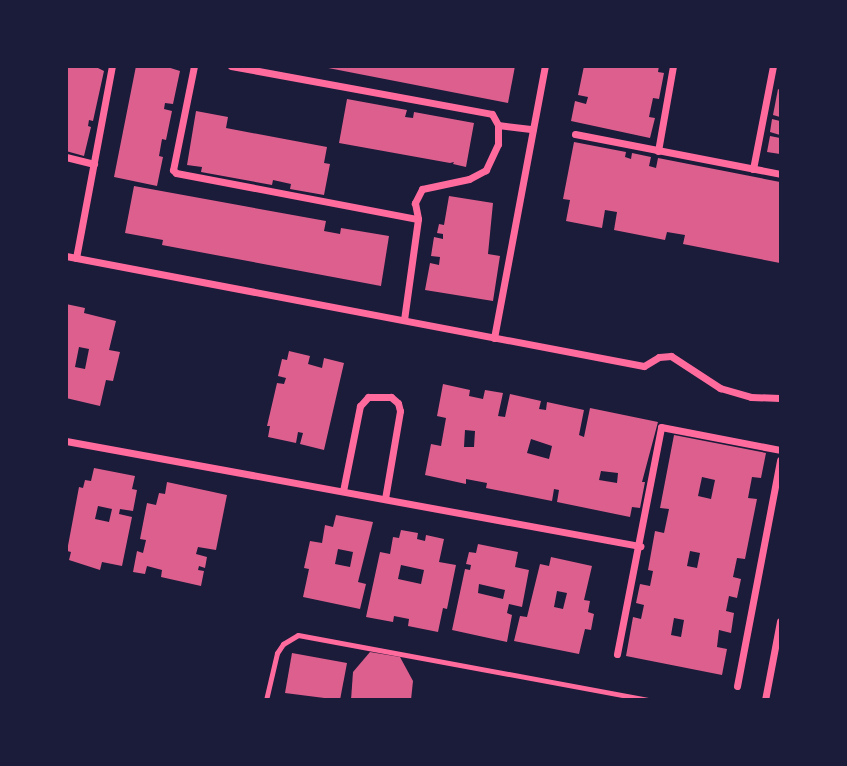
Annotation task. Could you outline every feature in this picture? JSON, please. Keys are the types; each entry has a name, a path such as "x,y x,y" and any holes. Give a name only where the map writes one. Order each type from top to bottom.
{"street":[{"path":"76,258 112,66"},
{"path":"194,66 173,170 176,173 418,219"},
{"path":"231,66 492,114 498,125 498,144 486,170 469,179 422,189 415,203 418,219 404,320"},
{"path":"494,338 545,66"},
{"path":"658,151 673,66"},
{"path":"752,169 773,66"},
{"path":"498,125 533,129"},
{"path":"575,134 780,174"},
{"path":"66,157 94,164"},
{"path":"66,257 644,366 659,356 671,356 720,388 751,397 780,398"},
{"path":"343,491 360,406 368,397 391,397 398,403 400,411 385,499"},
{"path":"617,654 661,427 780,450"},
{"path":"66,440 640,546"},
{"path":"737,686 780,460"},
{"path":"765,699 780,621"}],"lane":[{"path":"266,699 277,653 283,644 298,635 648,699"}],"building":[{"path":"66,66 94,66 104,71 93,121 89,120 88,126 91,127 84,156 66,151"},
{"path":"136,66 164,66 180,71 173,104 165,103 164,109 172,111 166,140 162,139 159,156 163,157 157,186 114,177"},
{"path":"318,66 515,66 508,103"},
{"path":"584,66 659,66 658,72 664,73 659,99 653,98 649,117 655,118 650,138 571,121 575,101 586,104 588,97 578,95"},
{"path":"778,89 780,90 780,117 773,115"},
{"path":"347,99 407,110 405,117 413,118 414,112 474,123 466,167 453,164 454,162 339,143"},
{"path":"196,111 228,117 226,128 327,147 324,163 330,164 324,195 290,189 291,184 273,180 272,185 201,172 202,167 187,165"},
{"path":"772,119 780,121 780,135 770,132"},
{"path":"770,136 780,138 780,154 767,152"},
{"path":"574,142 626,152 625,157 631,159 632,153 651,157 649,166 656,168 658,158 780,182 780,263 683,244 685,235 667,232 665,240 614,230 617,212 605,210 602,228 566,221 570,200 563,199"},
{"path":"134,186 326,221 324,231 340,234 341,228 389,236 381,286 162,245 163,240 125,233"},
{"path":"449,196 493,203 488,254 500,256 493,301 425,290 430,263 439,265 440,257 431,256 434,237 443,239 443,234 437,233 439,224 444,225"},
{"path":"66,304 85,308 84,313 116,321 109,350 120,352 113,381 106,380 100,406 66,398","holes":["79,347 89,349 85,369 75,367"]},
{"path":"289,351 310,356 308,364 322,368 324,358 344,363 324,450 300,444 303,433 298,432 296,443 268,437 270,426 267,426 277,383 284,384 286,378 278,376 282,359 287,360"},
{"path":"443,384 470,390 469,396 483,399 485,390 503,393 498,416 505,417 510,394 541,401 539,409 546,410 547,402 584,410 579,435 584,437 590,408 658,422 642,482 645,482 640,508 632,507 630,517 557,502 559,490 554,489 552,501 486,488 487,483 466,479 466,484 425,475 431,444 441,446 446,418 437,416","holes":["465,430 475,431 474,447 464,447","531,439 552,446 549,459 527,453","601,471 618,473 617,483 599,480"]},
{"path":"674,435 766,453 761,478 752,477 748,498 757,499 745,559 737,558 733,577 741,579 737,598 729,596 726,611 734,613 731,633 719,630 717,647 727,649 722,675 626,656 633,617 641,619 644,605 636,603 640,584 650,586 653,571 648,570 655,531 664,533 669,509 660,508","holes":["702,477 715,480 711,499 698,496","690,551 700,553 697,568 687,566","674,618 684,620 681,637 671,635"]},
{"path":"94,468 135,476 132,489 137,490 133,511 120,509 119,514 132,517 122,566 102,562 100,570 69,560 71,552 67,551 79,487 83,488 85,480 91,481","holes":["98,506 112,509 109,522 95,519"]},
{"path":"167,482 227,495 216,550 198,547 196,554 207,557 205,568 199,566 198,570 204,571 201,586 161,577 162,570 147,566 145,574 133,572 137,551 143,553 146,540 140,539 147,503 156,505 159,493 165,494"},
{"path":"336,515 373,522 358,582 366,584 360,609 303,597 309,569 304,568 310,541 322,543 325,525 333,527","holes":["338,549 353,552 350,567 335,564"]},
{"path":"401,530 418,533 417,539 425,541 426,535 444,539 439,562 456,565 447,609 443,608 438,632 408,626 409,619 394,616 393,622 366,617 380,552 390,554 393,537 399,538","holes":["401,565 424,570 421,584 398,579"]},
{"path":"478,544 518,552 515,567 529,570 522,607 509,604 507,613 512,615 507,642 452,630 465,569 470,570 471,565 466,564 469,552 476,553","holes":["479,584 505,590 503,599 478,593"]},
{"path":"551,557 592,566 584,600 590,601 588,612 594,614 591,630 585,629 579,654 514,641 520,616 527,617 540,564 549,566","holes":["557,591 567,593 563,609 554,607"]},
{"path":"370,652 400,657 413,681 411,700 351,700 353,672"},
{"path":"292,653 347,663 340,700 285,693"}]}
